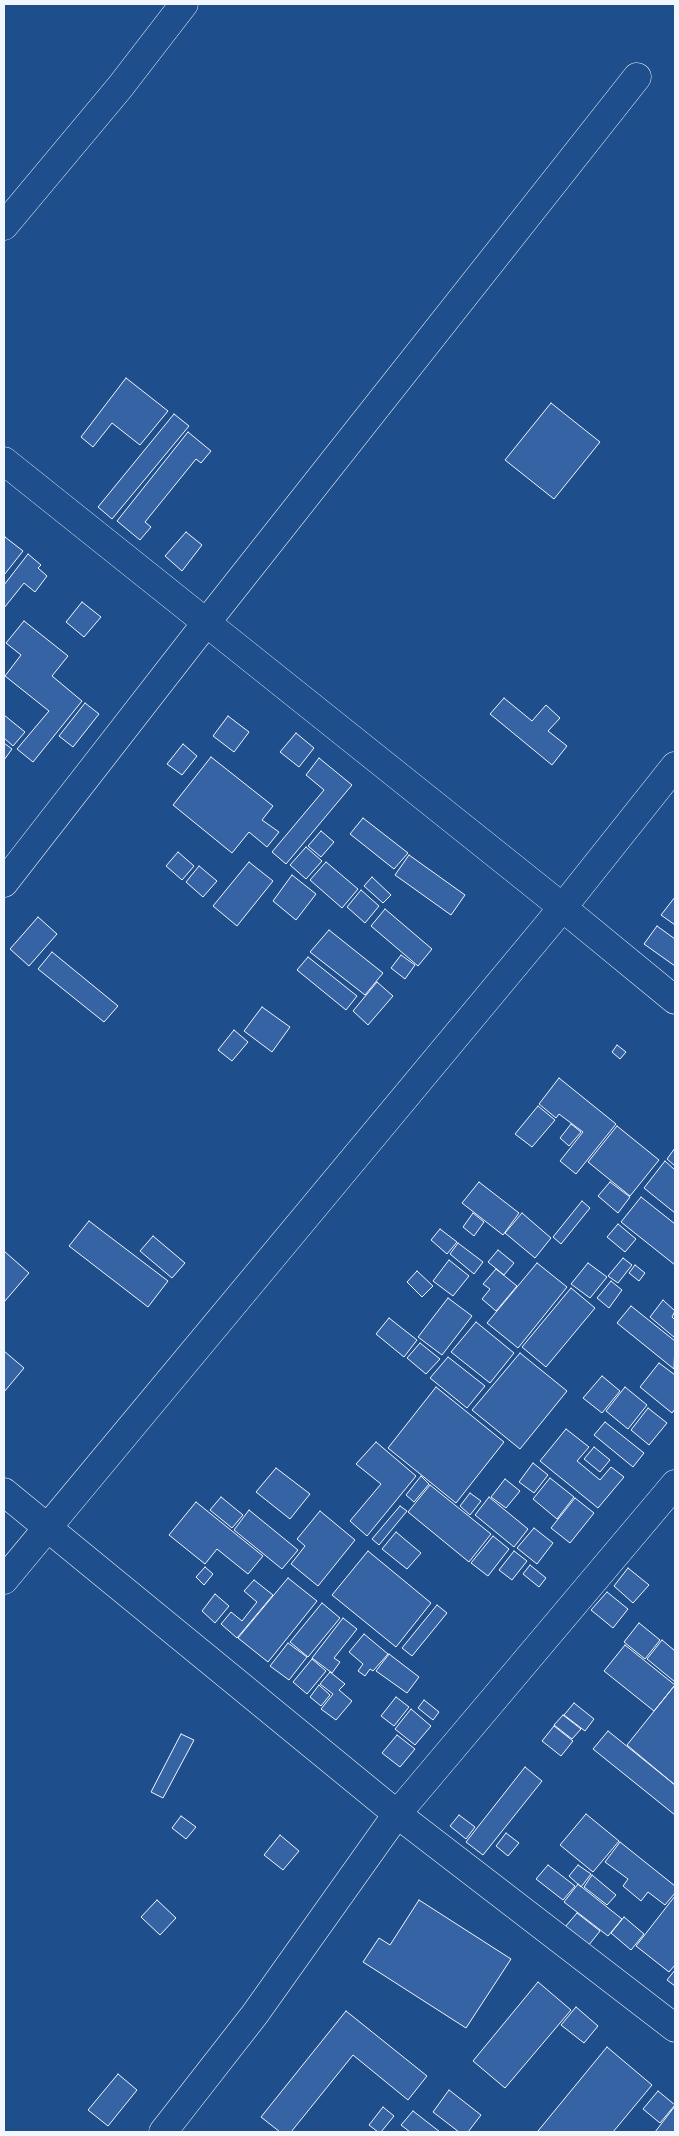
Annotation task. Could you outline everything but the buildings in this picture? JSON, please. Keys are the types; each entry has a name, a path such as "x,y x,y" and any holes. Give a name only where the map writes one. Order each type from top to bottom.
{"street":[{"path":"4,226 120,87 184,4"},
{"path":"4,883 206,623 637,77"},
{"path":"4,461 562,907 675,1000"},
{"path":"4,1580 46,1526 562,907 675,766"},
{"path":"163,2132 255,2014 397,1814 675,1484"},
{"path":"4,1492 397,1814 675,2028"}]}
